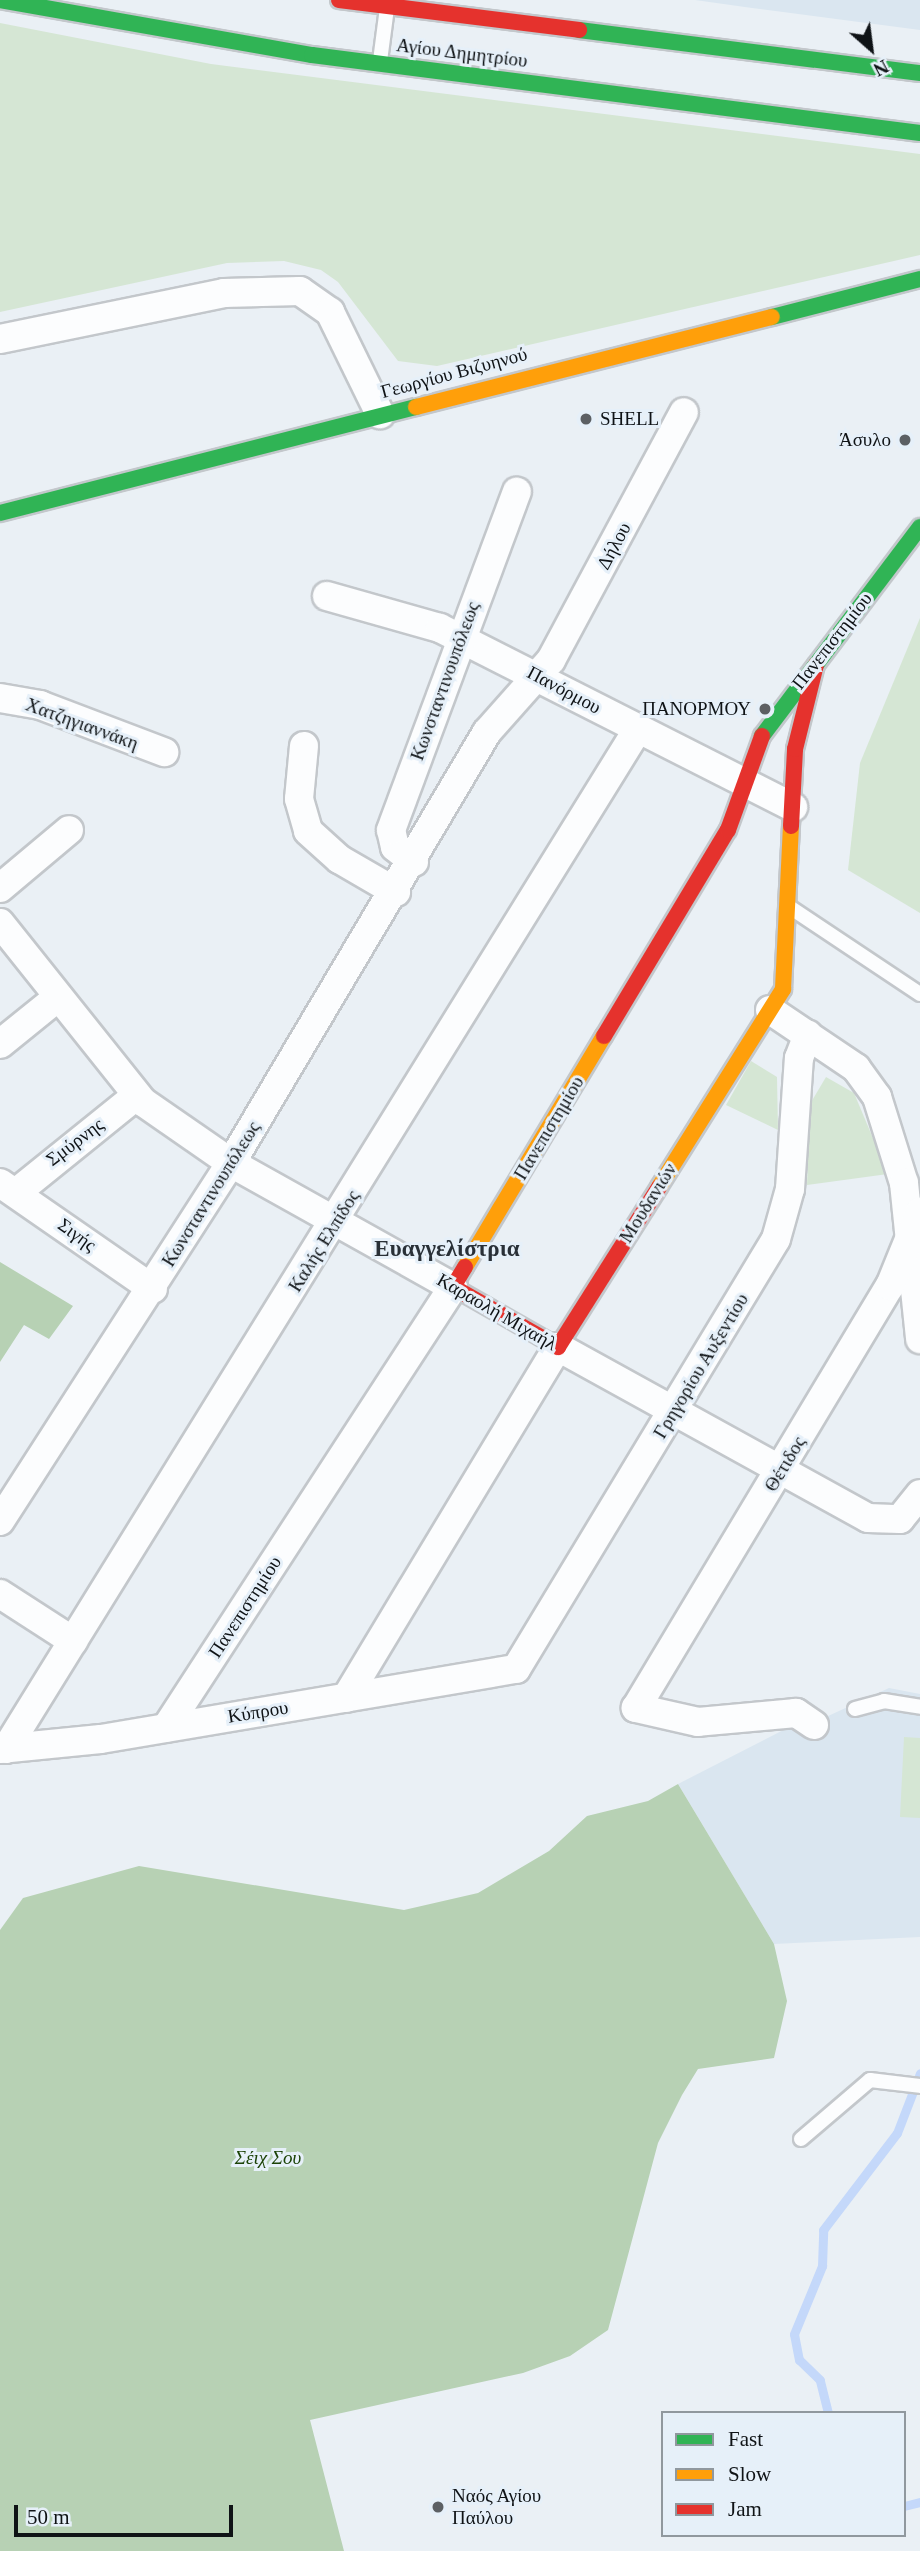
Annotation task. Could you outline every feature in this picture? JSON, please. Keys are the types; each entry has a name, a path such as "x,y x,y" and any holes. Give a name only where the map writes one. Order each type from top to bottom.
{"street":[{"name":"Αγίου Δημητρίου","path":"0,0 380,64 920,133"},
{"name":"Αγίου Δημητρίου","path":"339,0 387,3 920,73"},
{"name":"Γεωργίου Βιζυηνού","path":"0,513 380,414 559,372 920,279"},
{"path":"0,340 224,293 300,291 330,312 380,414"},
{"name":"Δήλου","path":"538,675 565,636 684,412"},
{"name":"Κωνσταντινουπόλεως","path":"414,862 395,847 391,830 459,637 517,492"},
{"name":"Πανεπιστημίου","path":"166,1728 453,1287 728,830 743,783 764,732 920,527"},
{"name":"Πανόρμου","path":"327,596 459,637 793,807"},
{"name":"Μουδανιών","path":"346,1698 558,1347 770,1010 786,978 798,729 816,665"},
{"name":"Κωνσταντινουπόλεως","path":"0,1521 153,1289 231,1163 414,862 493,723 538,675"},
{"name":"Χατζηγιαννάκη","path":"0,698 40,705 164,752"},
{"name":"Καλής Ελπίδος","path":"3,1749 74,1642 336,1222 638,729"},
{"path":"304,746 299,799 313,839 396,892"},
{"path":"0,888 69,830"},
{"name":"Καραολή Μιχαήλ","path":"0,923 136,1096 231,1163 674,1412 874,1520 906,1516 920,1494"},
{"path":"0,1044 58,997"},
{"path":"770,1010 856,1068 877,1097 901,1170 911,1240 920,1339"},
{"name":"Γρηγορίου Αυξεντίου","path":"516,1669 674,1412 785,1216 799,1058 808,1035"},
{"name":"Σμύρνης","path":"9,1188 136,1096"},
{"name":"Σιγής","path":"9,1188 153,1289"},
{"name":"Θέτιδος","path":"814,1725 796,1713 698,1722 636,1708 782,1470 911,1240 920,1212"},
{"path":"0,1594 74,1642"},
{"name":"Κύπρου","path":"3,1749 166,1728 516,1669"}],"lane":[{"path":"380,64 387,3"},
{"path":"790,907 920,994"},
{"path":"855,1709 884,1701 920,1707"},
{"path":"801,2138 870,2080 920,2086"}],"shaded area":[{"path":"695,0 920,0 920,30 752,8"},
{"path":"889,1688 920,1694 920,1937 774,1944 678,1784 799,1722 802,1728"}],"green space":[{"path":"0,23 211,64 920,154 920,255 437,366 398,361 338,282 321,270 284,261 227,263 0,312"},
{"path":"920,618 920,913 848,870 860,763"},
{"path":"751,1061 777,1077 778,1130 726,1105"},
{"path":"826,1077 854,1093 888,1174 807,1185 810,1104"},
{"path":"0,1262 73,1306 49,1339 24,1325 0,1362"},
{"path":"904,1737 920,1738 920,1818 900,1817"},
{"name":"Σέιχ Σου","path":"678,1784 774,1944 787,2001 774,2058 698,2069 682,2095 658,2143 608,2330 570,2356 523,2373 310,2420 344,2551 0,2551 0,1930 23,1898 139,1866 404,1910 478,1893 549,1851 587,1816 648,1801"}],"waterway":[{"path":"828,2411 820,2380 799,2360 794,2334 822,2266 823,2230 897,2133 920,2073"},
{"path":"906,2506 920,2502"}],"traffic: fast":[{"path":"0,0 312,55 920,133"},
{"path":"579,30 920,73"},
{"path":"772,317 920,279"},
{"path":"0,513 416,407"},
{"path":"762,736 920,527"}],"traffic: slow":[{"path":"416,407 772,317"},
{"path":"659,1187 783,989 791,826"},
{"path":"465,1267 604,1036"}],"traffic: jam":[{"path":"339,0 579,30"},
{"path":"791,826 795,749 816,665"},
{"path":"604,1036 728,830 762,736"},
{"path":"465,1267 453,1287 558,1347 659,1187"}],"place":[{"name":"SHELL","path":"586,419"},
{"name":"Άσυλο","path":"905,440"},
{"name":"ΠΑΝΟΡΜΟΥ","path":"765,709"},
{"name":"Ναός Αγίου Παύλου","path":"438,2507"}],"district":[{"name":"Ευαγγελίστρια","path":"447,1249"}]}
